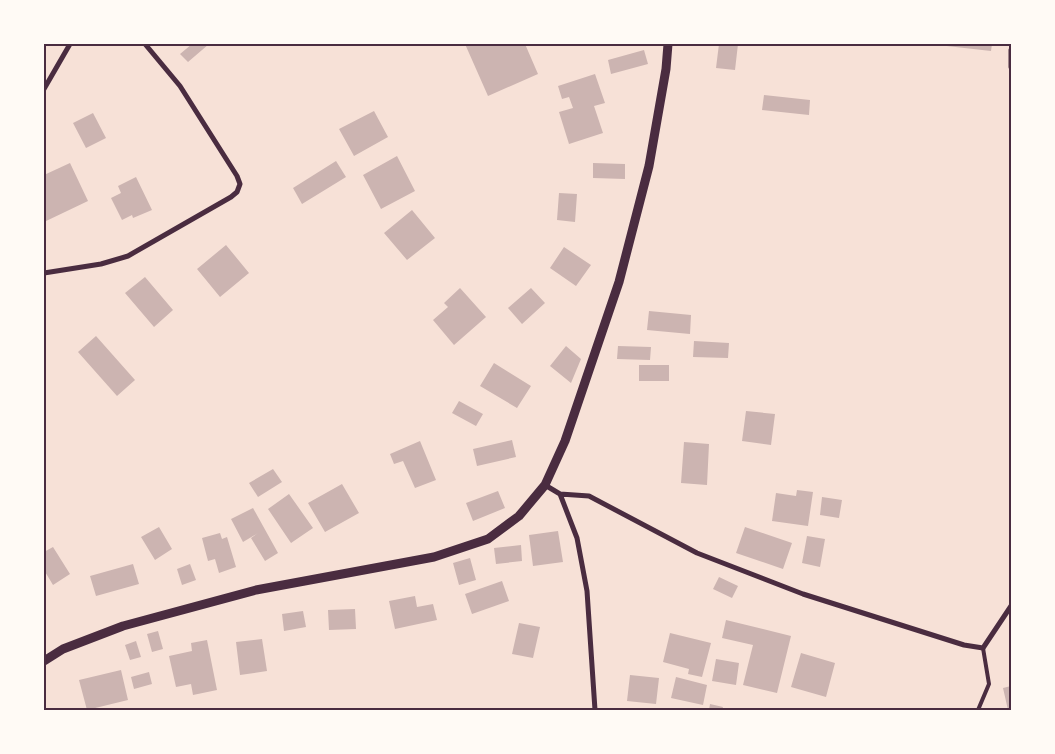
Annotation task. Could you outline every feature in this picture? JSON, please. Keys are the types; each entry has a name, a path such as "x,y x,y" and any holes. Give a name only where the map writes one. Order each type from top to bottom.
{"street":[{"path":"44,90 70,44"},
{"path":"44,273 101,264 128,256 223,202 237,192 240,184 232,168 180,86 144,44"},
{"path":"44,661 63,649 132,623 256,590 434,557 488,539 519,516 545,485 565,441 619,282 649,166 666,69 668,44"},
{"path":"1011,50 1011,67"},
{"path":"545,485 560,494 589,496 698,553 803,594 964,645 983,648 1011,606"},
{"path":"560,494 577,538 587,591 595,710"}],"lane":[{"path":"978,710 988,684 983,648"}],"building":[{"path":"192,44 209,44 188,62 180,54"},
{"path":"465,44 525,44 538,74 488,96"},
{"path":"719,44 738,44 735,70 716,68"},
{"path":"929,44 992,44 991,51"},
{"path":"644,50 648,64 611,74 608,60"},
{"path":"595,74 605,103 594,106 603,133 569,144 559,112 573,108 569,97 562,99 558,86"},
{"path":"764,95 810,100 809,115 762,110"},
{"path":"374,111 388,137 354,156 339,129"},
{"path":"93,113 106,138 86,148 73,123"},
{"path":"397,156 415,191 381,209 363,175"},
{"path":"336,161 346,177 302,204 293,188"},
{"path":"70,163 88,201 44,222 44,175"},
{"path":"593,163 625,164 625,179 593,178"},
{"path":"136,177 152,210 133,218 132,215 122,220 111,198 121,193 118,186"},
{"path":"559,193 577,194 575,222 557,220"},
{"path":"412,210 435,238 407,260 384,233"},
{"path":"226,245 249,273 220,297 197,269"},
{"path":"564,247 591,265 576,286 550,268"},
{"path":"145,277 173,310 154,327 125,293"},
{"path":"460,288 486,317 454,345 433,320 448,307 444,303"},
{"path":"531,288 545,303 522,324 508,308"},
{"path":"649,311 691,315 690,334 647,330"},
{"path":"96,336 135,380 117,396 78,352"},
{"path":"694,341 729,343 728,358 693,357"},
{"path":"566,346 581,359 571,383 550,366"},
{"path":"618,346 651,347 650,360 617,359"},
{"path":"494,363 531,386 517,408 480,386"},
{"path":"639,365 669,365 669,381 639,381"},
{"path":"459,401 483,414 476,426 452,413"},
{"path":"746,411 775,414 771,445 742,441"},
{"path":"512,440 516,457 477,466 473,449"},
{"path":"420,441 436,480 415,488 403,461 394,464 390,454"},
{"path":"684,442 709,444 707,485 681,483"},
{"path":"273,469 282,482 258,497 249,483"},
{"path":"342,484 359,513 325,532 308,503"},
{"path":"797,490 813,492 808,526 772,521 776,493 796,496"},
{"path":"498,491 505,508 473,521 466,503"},
{"path":"289,494 313,528 291,543 268,509"},
{"path":"822,497 842,500 839,518 820,515"},
{"path":"253,508 278,553 265,561 251,538 258,533 243,542 231,519"},
{"path":"159,527 172,549 155,560 141,537"},
{"path":"745,527 792,543 783,569 736,553"},
{"path":"558,531 563,562 533,566 529,535"},
{"path":"220,533 222,539 227,537 236,567 219,573 215,559 208,561 202,538"},
{"path":"807,536 825,539 820,567 802,563"},
{"path":"521,545 522,561 496,564 494,548"},
{"path":"53,547 70,574 53,585 44,570 44,552"},
{"path":"470,558 476,580 459,585 453,563"},
{"path":"133,564 139,584 96,596 90,576"},
{"path":"190,564 196,580 182,585 177,569"},
{"path":"719,577 738,586 732,598 713,589"},
{"path":"502,581 509,601 472,614 465,594"},
{"path":"415,596 417,607 433,604 437,620 395,629 389,601"},
{"path":"355,609 356,629 329,630 328,610"},
{"path":"303,611 306,627 284,631 282,614"},
{"path":"726,620 791,636 777,693 743,685 753,645 722,638"},
{"path":"519,623 540,627 533,658 512,654"},
{"path":"158,631 163,649 152,652 147,634"},
{"path":"670,633 711,643 702,677 688,674 689,669 663,662"},
{"path":"262,639 267,671 240,675 236,642"},
{"path":"207,640 217,690 193,695 191,684 176,687 169,656 192,651 191,643"},
{"path":"136,641 141,657 130,660 125,645"},
{"path":"801,653 835,663 826,697 791,687"},
{"path":"716,659 739,663 736,685 712,681"},
{"path":"121,670 128,700 87,710 79,680"},
{"path":"149,672 152,684 134,689 131,677"},
{"path":"630,675 659,678 656,704 627,701"},
{"path":"676,677 707,685 703,705 671,698"},
{"path":"1011,686 1011,710 1008,710 1003,688"},
{"path":"710,704 723,707 722,710 709,710"}]}
